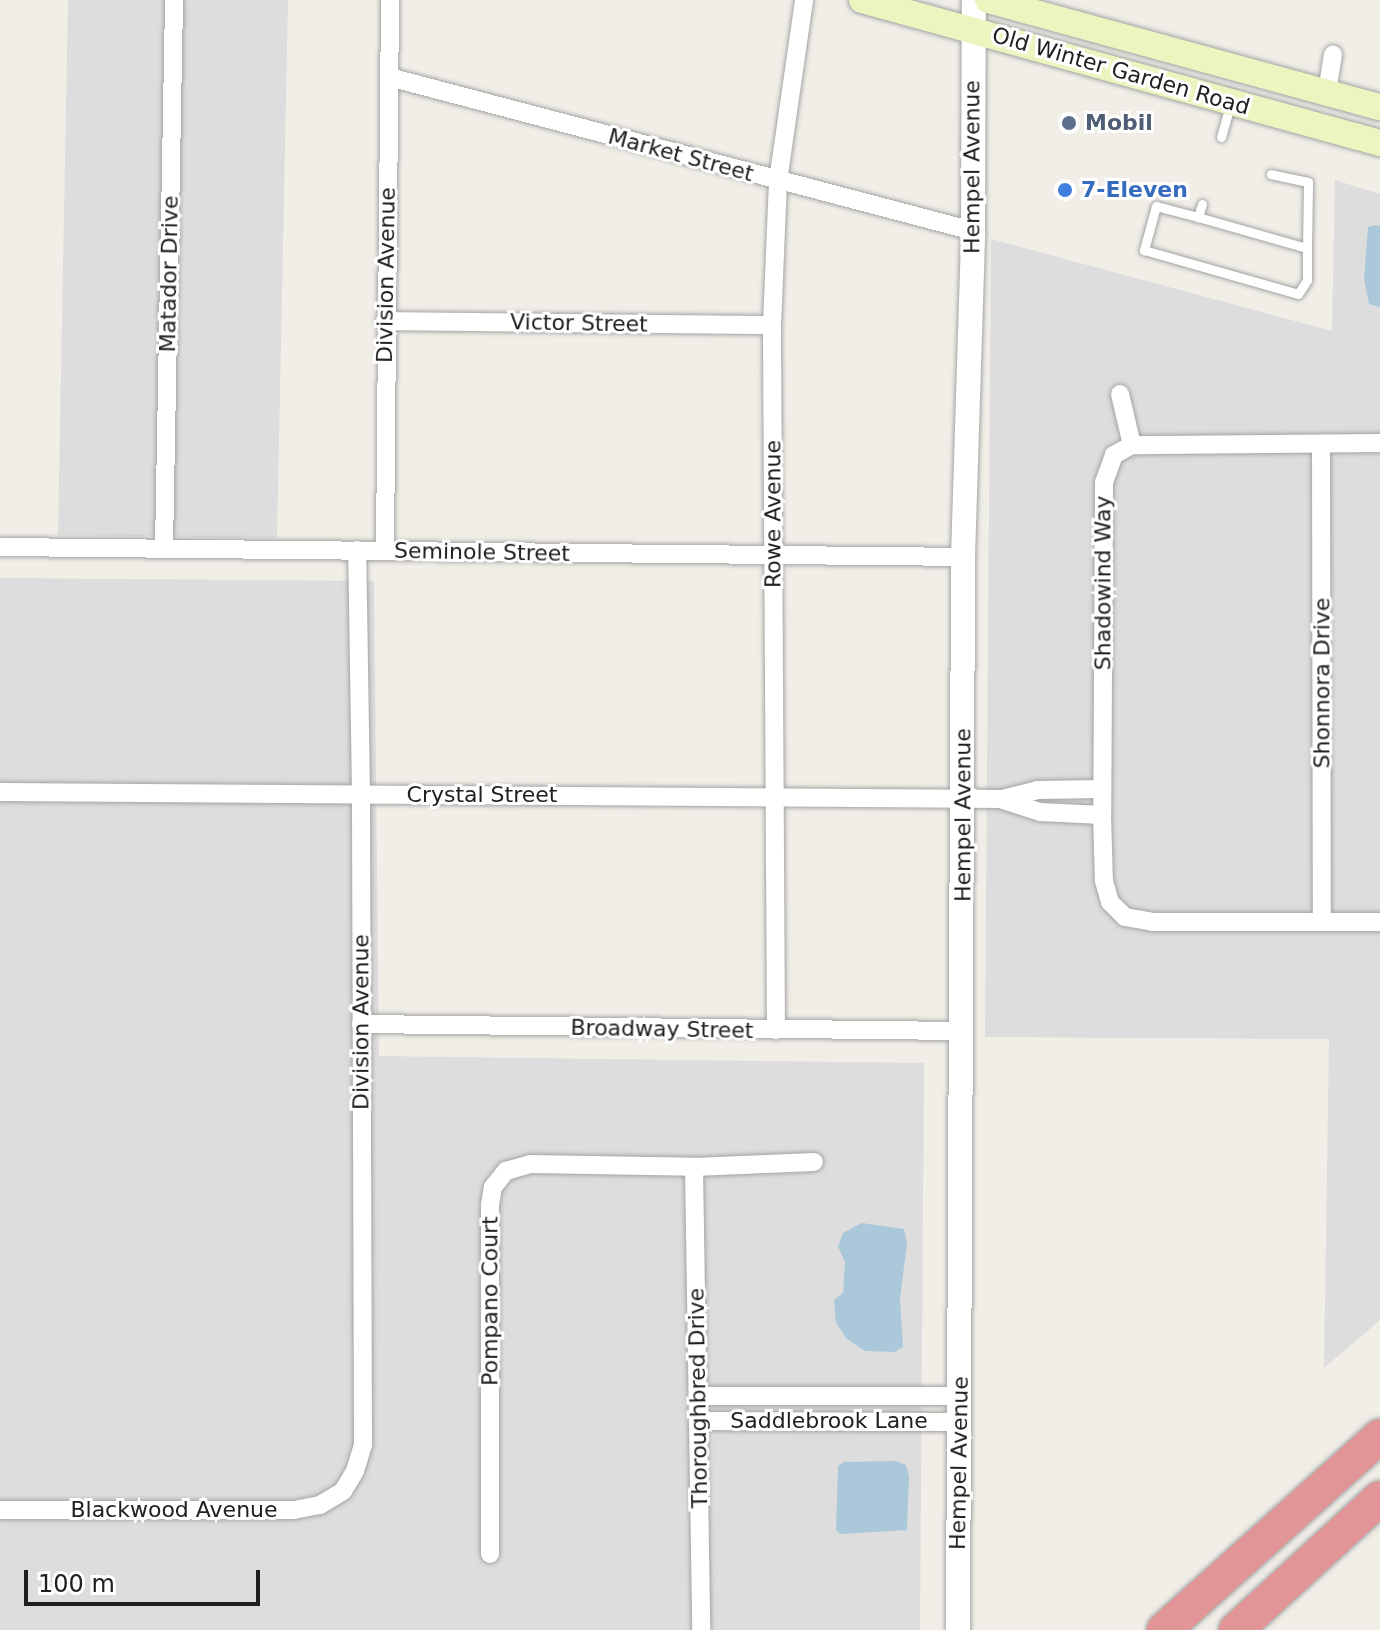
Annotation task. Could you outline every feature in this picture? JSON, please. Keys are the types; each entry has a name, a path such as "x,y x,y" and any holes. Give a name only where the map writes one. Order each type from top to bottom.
{"highway":[{"path":"1164,1630 1380,1436"},
{"path":"1236,1630 1380,1498"}],"main road":[{"name":"Old Winter Garden Road","path":"862,0 1380,143"},
{"name":"Old Winter Garden Road","path":"988,0 1380,107"}],"street":[{"name":"Matador Drive","path":"164,548 174,0"},
{"name":"Division Avenue","path":"385,550 390,0"},
{"name":"Rowe Avenue","path":"776,1030 772,325 778,181 804,0"},
{"name":"Hempel Avenue","path":"958,1630 963,557 973,231 974,0"},
{"path":"1327,92 1333,54"},
{"name":"Market Street","path":"389,77 973,231"},
{"name":"Victor Street","path":"385,321 772,325"},
{"path":"1120,394 1132,445 1380,443"},
{"name":"Shonnora Drive","path":"1321,444 1322,922"},
{"name":"Shadowind Way","path":"1132,445 1114,455 1104,482 1102,815 1104,881 1110,902 1125,917 1152,922 1380,922"},
{"name":"Seminole Street","path":"0,547 963,557"},
{"name":"Division Avenue","path":"343,1491 355,1471 363,1444 357,550"},
{"path":"964,799 1002,799 1037,790 1102,789"},
{"name":"Crystal Street","path":"0,792 964,799"},
{"path":"1002,799 1040,812 1102,815"},
{"name":"Broadway Street","path":"361,1024 962,1031"},
{"name":"Pompano Court","path":"490,1554 493,1187 506,1171 530,1164 694,1167 814,1162"},
{"name":"Thoroughbred Drive","path":"694,1167 700,1396 701,1630"},
{"name":"Saddlebrook Lane","path":"700,1396 960,1396"},
{"name":"Saddlebrook Lane","path":"698,1421 959,1422"},
{"name":"Blackwood Avenue","path":"0,1510 294,1510 320,1505 343,1491"}],"lane":[{"path":"1221,137 1231,102"},
{"path":"1271,174 1308,182 1307,280 1298,294 1144,250 1156,206 1307,248"},
{"path":"1198,217 1202,204"}],"shaded area":[{"path":"68,0 288,0 277,538 58,535"},
{"path":"1335,180 1380,194 1380,1320 1324,1368 1329,1039 985,1037 991,239 1332,331"},
{"path":"0,578 374,581 379,1056 924,1063 920,1630 0,1630"}],"water":[{"path":"1380,226 1380,307 1369,304 1364,279 1368,227"},
{"path":"862,1223 904,1229 907,1243 900,1299 903,1347 895,1352 865,1351 847,1339 836,1323 834,1300 843,1293 845,1262 838,1247 843,1233"},
{"path":"895,1461 906,1465 909,1476 907,1530 840,1534 836,1530 838,1466 844,1462"}],"place":[{"name":"Mobil","path":"1069,123"},
{"name":"7-Eleven","path":"1065,190"}]}
